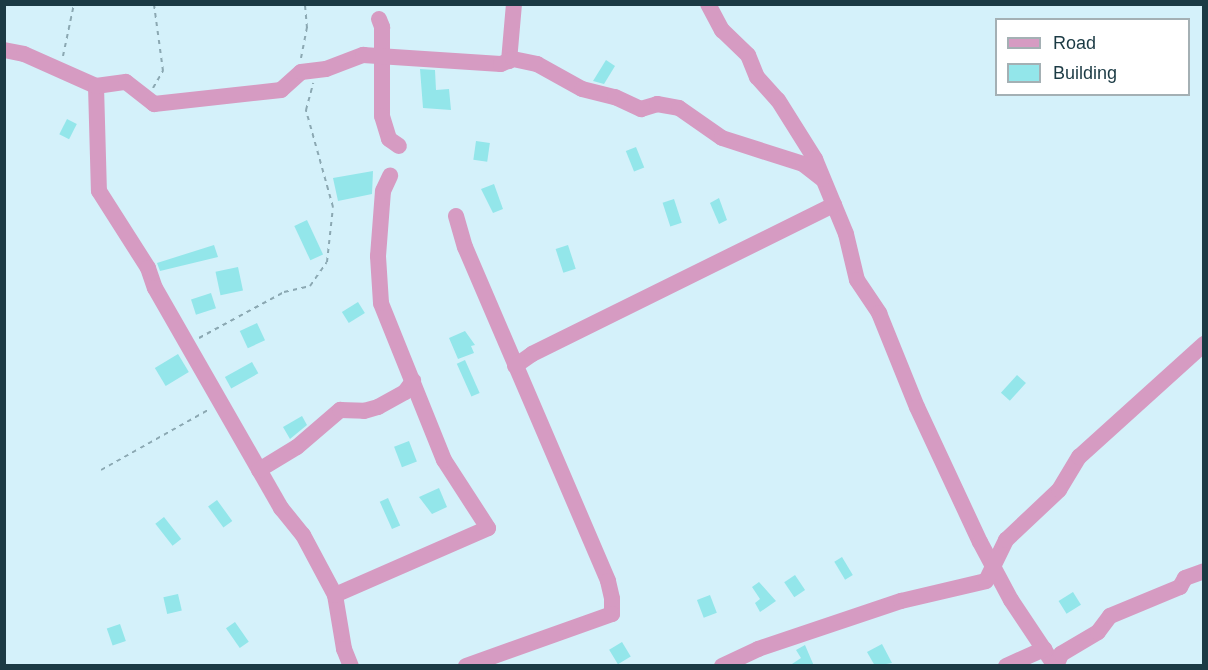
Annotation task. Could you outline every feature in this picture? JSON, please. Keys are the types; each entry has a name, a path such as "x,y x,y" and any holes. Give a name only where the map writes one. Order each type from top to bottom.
{"street":[{"path":"509,61 514,4"},
{"path":"708,4 722,30 748,55 757,77 802,136 846,234 857,280 879,313 917,407 993,567 1055,666 1061,654 1098,632 1110,616 1142,599 1179,587 1185,578 1203,571"},
{"path":"379,19 382,116 389,139 399,146"},
{"path":"4,50 96,86 126,82 154,104 281,90 301,72 381,53 423,59 537,64 582,89 615,97 641,109 657,104 679,108 722,138 794,160 822,179"},
{"path":"96,86 99,191 148,268 155,288 280,508 303,535 335,595 344,650 351,666"},
{"path":"335,595 488,528 444,459 381,303 378,256 383,191 390,176"},
{"path":"515,366 532,354 834,205"},
{"path":"456,216 515,366 608,581 612,614 466,666"},
{"path":"722,666 758,649 901,601 986,581 1006,540 1059,490 1080,457 1136,402 1158,390 1203,344"},
{"path":"259,470 297,447 340,410 364,411 378,407 405,392 413,381"},
{"path":"1006,666 1044,650"}],"path":[{"path":"60,70 74,4"},
{"path":"143,95 157,86 163,72 154,4"},
{"path":"188,344 284,292 310,286 327,262 333,207 306,110 314,80 301,58 307,28 305,4"},
{"path":"102,470 192,422 220,401"}],"building":[{"path":"606,60 615,66 604,84 593,81"},
{"path":"420,69 435,70 436,90 449,89 451,110 423,108"},
{"path":"67,119 77,124 69,139 59,134"},
{"path":"476,141 490,143 487,162 473,160"},
{"path":"636,147 644,167 634,172 626,151"},
{"path":"373,171 372,194 338,201 333,178"},
{"path":"494,184 503,209 493,213 481,189"},
{"path":"719,198 727,220 719,224 710,203"},
{"path":"674,199 682,223 670,226 663,203"},
{"path":"307,220 323,254 310,260 294,226"},
{"path":"214,245 218,257 160,271 157,263"},
{"path":"568,245 576,269 563,273 556,249"},
{"path":"238,267 243,290 220,295 216,272"},
{"path":"211,293 216,308 196,315 191,299"},
{"path":"358,302 365,313 349,323 342,312"},
{"path":"257,323 265,340 248,348 240,331"},
{"path":"465,331 475,345 471,346 474,353 458,359 449,338"},
{"path":"178,354 189,372 166,386 155,368"},
{"path":"465,360 480,393 471,397 457,364"},
{"path":"252,362 258,373 231,388 225,377"},
{"path":"1017,375 1026,383 1010,401 1001,393"},
{"path":"302,416 307,425 290,439 283,427"},
{"path":"409,441 417,462 402,467 394,447"},
{"path":"439,488 447,507 432,514 419,497"},
{"path":"388,498 400,525 392,529 380,502"},
{"path":"217,500 232,521 223,528 208,506"},
{"path":"164,517 181,539 173,546 155,524"},
{"path":"842,557 853,575 845,580 834,562"},
{"path":"795,575 805,590 794,597 784,582"},
{"path":"759,582 776,601 760,612 755,603 760,599 752,587"},
{"path":"1073,592 1081,605 1067,614 1059,601"},
{"path":"178,594 182,611 167,614 163,597"},
{"path":"710,595 717,613 704,618 697,600"},
{"path":"235,622 249,642 240,648 226,628"},
{"path":"120,624 126,641 113,646 107,629"},
{"path":"622,642 631,657 618,664 609,650"},
{"path":"882,644 892,663 875,666 867,652"},
{"path":"805,645 814,666 789,666 801,658 796,650"}]}
